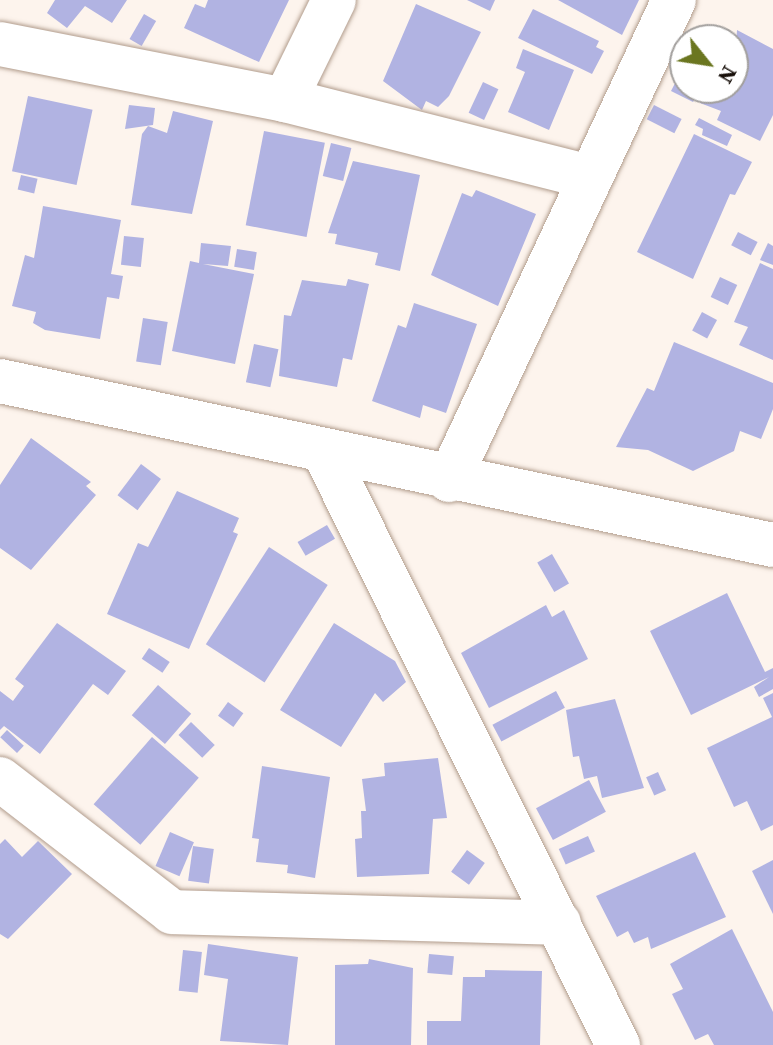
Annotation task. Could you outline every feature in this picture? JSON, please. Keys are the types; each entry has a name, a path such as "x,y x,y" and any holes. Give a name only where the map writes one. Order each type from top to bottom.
{"street":[{"path":"285,100 334,0"},
{"path":"449,480 674,0"},
{"path":"0,44 285,100 590,177"},
{"path":"0,381 325,454 773,545"},
{"path":"325,454 618,1045"},
{"path":"0,779 172,912 559,923"}],"building":[{"path":"55,0 127,0 112,23 85,6 67,28 47,13"},
{"path":"208,0 289,0 259,62 184,28 195,4 205,8"},
{"path":"467,0 495,0 490,11"},
{"path":"558,0 639,0 622,35"},
{"path":"416,4 481,32 449,96 438,107 426,101 422,110 383,81"},
{"path":"533,9 599,41 596,47 604,51 592,74 518,38"},
{"path":"144,14 156,21 142,46 130,39"},
{"path":"749,36 773,49 773,115 760,141 717,120 721,111 703,104 749,104"},
{"path":"523,49 574,70 549,130 508,112 525,72 516,68"},
{"path":"483,82 498,89 484,120 469,113"},
{"path":"28,96 93,110 77,185 12,171"},
{"path":"129,105 155,108 153,125 125,129"},
{"path":"654,105 682,119 674,133 647,119"},
{"path":"173,111 213,121 192,214 131,205 142,134 148,126 167,133"},
{"path":"699,118 732,135 727,146 702,135 703,129 695,125"},
{"path":"264,131 325,143 307,237 246,225"},
{"path":"694,134 752,162 735,195 730,194 693,279 637,252"},
{"path":"331,143 351,148 343,181 323,176"},
{"path":"353,161 420,175 400,271 375,265 378,253 335,244 337,234 328,233"},
{"path":"21,175 38,179 34,193 18,190"},
{"path":"476,190 536,214 498,306 431,275 462,193 472,197"},
{"path":"43,206 121,220 111,274 123,276 119,299 107,297 100,339 45,330 33,323 36,312 12,306 25,255 34,258"},
{"path":"738,232 758,242 751,255 731,245"},
{"path":"124,236 144,238 141,267 121,265"},
{"path":"201,243 231,246 228,266 203,264 254,274 235,364 172,351 190,261 199,263"},
{"path":"768,243 773,246 773,265 760,260"},
{"path":"237,249 257,252 254,270 234,267"},
{"path":"760,263 773,269 773,360 739,345 748,327 734,322"},
{"path":"720,277 737,285 728,305 711,297"},
{"path":"348,279 369,284 352,360 343,358 337,387 279,376 284,315 291,316 302,280 346,286"},
{"path":"414,303 477,324 446,413 423,405 420,418 372,401 398,325 406,328"},
{"path":"702,312 717,320 707,339 692,331"},
{"path":"143,318 168,322 161,365 136,361"},
{"path":"674,342 773,383 773,409 761,439 740,431 734,451 693,471 648,450 616,447 647,388 654,391"},
{"path":"254,344 278,349 270,387 246,382"},
{"path":"31,438 91,482 86,486 96,495 31,570 0,548 0,485"},
{"path":"141,464 161,479 137,510 118,495"},
{"path":"177,491 239,518 233,532 238,534 189,649 107,614 138,543 148,547"},
{"path":"327,525 335,539 306,556 298,542"},
{"path":"269,547 328,585 265,682 206,644"},
{"path":"552,554 569,583 554,592 537,562"},
{"path":"727,593 765,672 773,668 773,689 759,697 754,687 769,677 691,715 650,631"},
{"path":"546,605 552,617 564,610 588,659 489,708 461,653"},
{"path":"57,623 126,671 108,695 93,684 40,754 4,726 0,730 0,691 13,701 24,686 15,679"},
{"path":"334,623 395,661 406,682 383,702 375,693 341,747 280,710"},
{"path":"149,648 170,662 162,673 142,659"},
{"path":"158,685 191,714 165,744 132,715"},
{"path":"556,691 565,708 501,742 492,725"},
{"path":"773,693 773,825 761,831 747,801 734,807 707,748 772,717 763,698"},
{"path":"615,699 644,788 602,798 597,776 584,779 579,756 573,757 566,710"},
{"path":"228,702 243,713 233,727 218,716"},
{"path":"191,722 215,745 202,758 178,735"},
{"path":"7,730 24,746 17,753 0,737"},
{"path":"152,737 199,778 140,845 94,804"},
{"path":"438,758 447,818 433,819 429,874 357,877 355,839 362,838 361,811 366,811 362,779 385,776 384,763"},
{"path":"262,766 330,777 315,878 287,873 288,865 256,862 259,839 252,838"},
{"path":"658,772 666,790 654,796 646,777"},
{"path":"589,780 606,812 553,840 536,808"},
{"path":"170,832 194,842 179,876 156,866"},
{"path":"588,836 595,852 566,865 559,849"},
{"path":"5,839 22,857 38,841 72,874 8,939 0,934 0,844"},
{"path":"193,846 214,849 209,884 188,881"},
{"path":"467,850 485,863 469,885 451,872"},
{"path":"695,852 726,917 651,949 648,937 634,943 628,931 617,937 596,896"},
{"path":"773,860 773,914 752,871"},
{"path":"732,929 773,1012 773,1045 714,1045 708,1034 695,1040 672,994 683,989 670,964"},
{"path":"208,944 298,957 288,1045 220,1041 228,979 204,975"},
{"path":"183,950 202,952 198,993 179,991"},
{"path":"429,954 454,956 452,975 427,973"},
{"path":"369,959 413,968 411,1045 335,1045 335,965 368,964"},
{"path":"485,970 542,971 540,1045 427,1045 427,1021 461,1021 463,977 485,977"}]}
